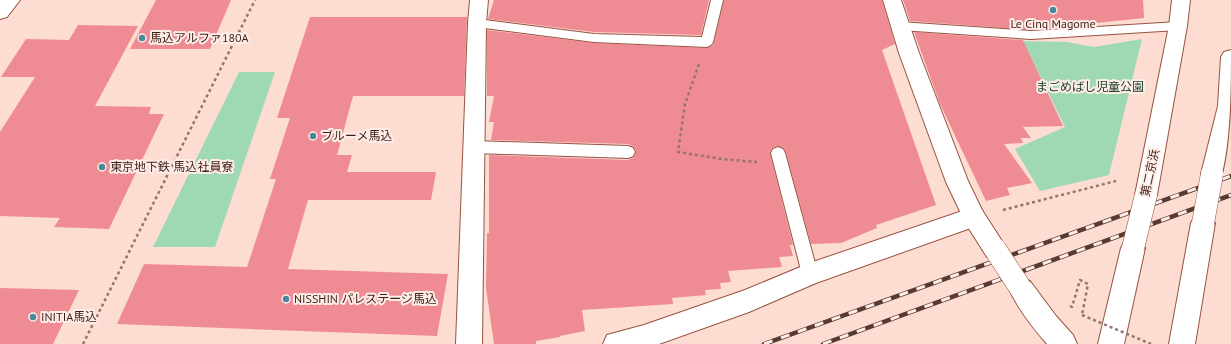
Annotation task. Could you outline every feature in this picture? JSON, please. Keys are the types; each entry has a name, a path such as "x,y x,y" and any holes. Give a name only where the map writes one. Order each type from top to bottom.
{"main road":[{"path":"0,12 11,0"},
{"path":"469,344 477,23 479,0"},
{"path":"892,0 952,170 974,217 1020,289 1047,325 1064,344"},
{"name":"第二京浜","path":"1111,344 1146,196 1178,26 1181,0"},
{"path":"1182,344 1212,174 1229,106 1231,57"},
{"path":"616,344 644,337 749,300 810,274 974,217"}],"lane":[{"path":"477,23 594,38 707,42 717,0"},
{"path":"900,26 1031,35 1178,26"},
{"path":"475,147 628,152"},
{"path":"779,159 810,274"}],"path":[{"path":"83,344 255,0"},
{"path":"707,42 685,104 678,152 722,159 779,159"},
{"path":"974,217 1116,181"},
{"path":"1072,307 1080,280 1088,284 1082,315 1150,344"}],"green space":[{"name":"まごめばし児童公園","path":"1142,39 1109,175 1040,191 1015,149 1065,127 1023,41 1067,42 1094,47"},
{"path":"239,72 275,72 215,247 153,247"}],"building":[{"path":"156,0 231,0 210,49 130,49"},
{"path":"494,0 709,0 701,35 594,32 488,19"},
{"path":"724,0 882,0 895,44 882,50 936,205 876,225 877,228 841,243 811,244 786,153 784,148 777,146 772,148 770,153 793,245 790,245 793,256 779,257 782,267 728,271 731,282 720,283 721,289 705,290 706,295 672,298 673,304 582,310 585,331 536,341 536,344 494,344 486,288 487,233 489,233 489,155 628,160 634,157 636,151 634,147 628,144 491,140 494,122 489,122 494,96 487,96 487,30 594,43 707,48 712,46 714,42"},
{"name":"Le Cinq Magome","path":"903,0 1143,0 1144,18 1031,30 910,21"},
{"path":"310,17 467,17 464,96 353,96 337,155 352,155 347,172 436,172 431,200 308,200 288,269 448,274 437,336 117,324 144,264 247,267 276,179 270,179 290,118 277,118"},
{"path":"78,25 138,26 95,106 151,107 149,114 164,114 109,229 54,227 60,218 0,216 0,132 35,77 1,77 26,39 69,40"},
{"path":"914,32 1023,40 1063,126 1023,127 1031,138 1021,138 1023,143 1004,144 1032,183 1007,188 1010,195 986,201 940,104"},
{"name":"INITIA馬込","path":"0,288 79,290 53,344 0,344"}],"railway":[{"path":"764,344 1231,176"},
{"path":"823,344 1231,195"}],"place":[{"name":"Le Cinq Magome","path":"1053,10"},
{"name":"馬込アルファ180A","path":"142,38"},
{"name":"ブルーメ馬込","path":"313,136"},
{"name":"東京地下鉄 馬込社員寮","path":"102,167"},
{"name":"NISSHIN パレステージ馬込","path":"286,299"},
{"name":"INITIA馬込","path":"33,317"}]}
